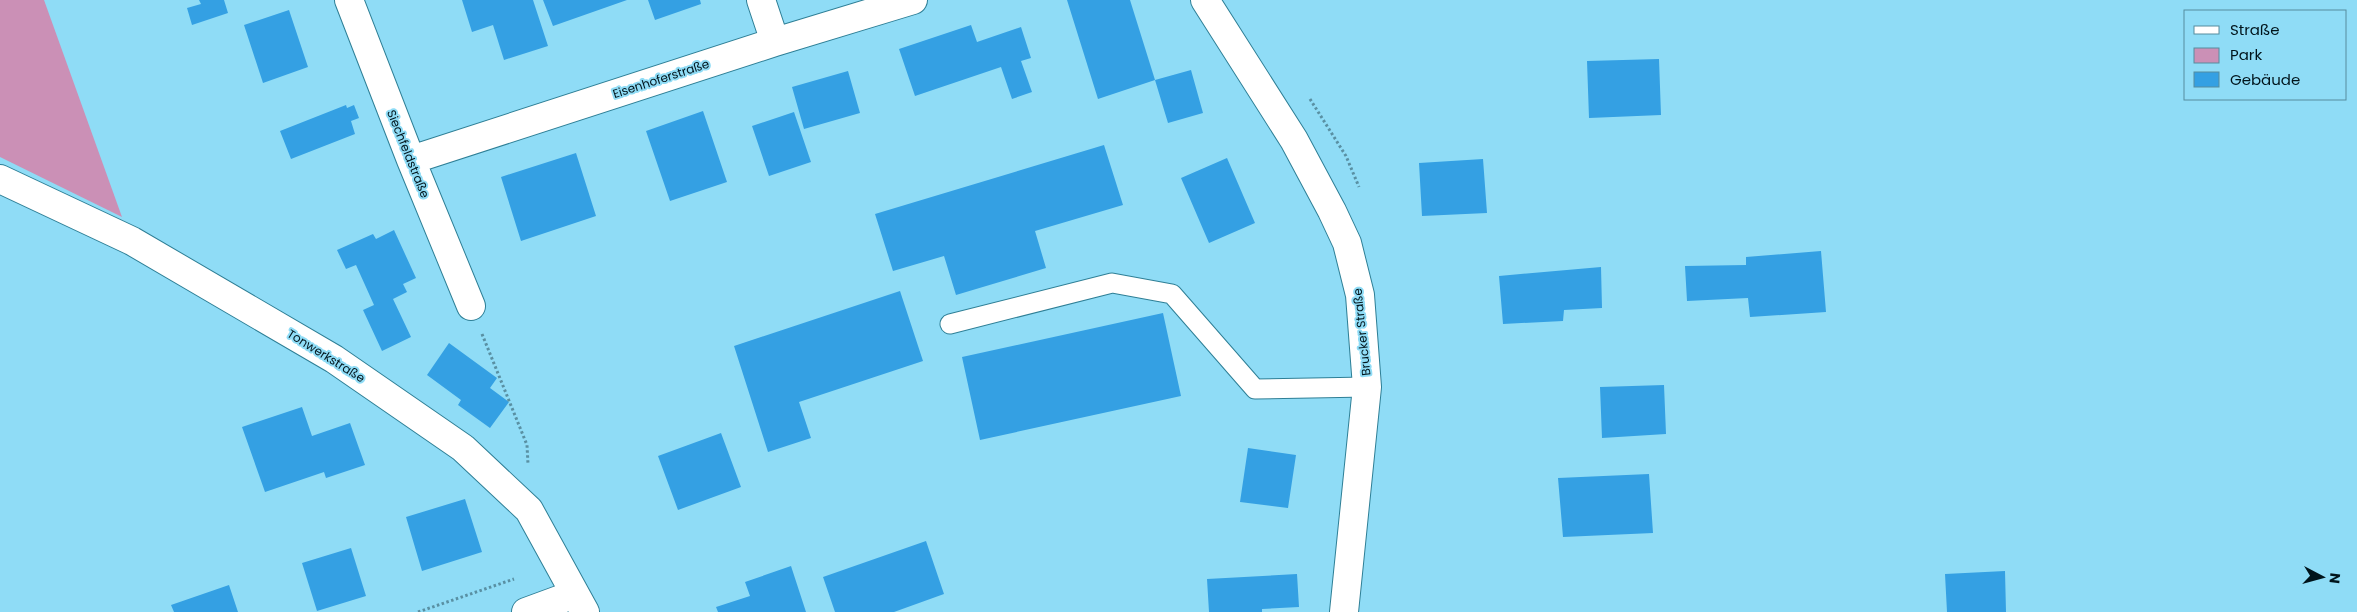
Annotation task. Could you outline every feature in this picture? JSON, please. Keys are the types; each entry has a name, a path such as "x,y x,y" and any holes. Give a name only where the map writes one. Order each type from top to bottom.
{"street":[{"name":"Siechfeldstraße","path":"348,0 471,306"},
{"path":"761,0 774,42"},
{"name":"Eisenhoferstraße","path":"411,160 774,42 913,0"},
{"name":"Brucker Straße","path":"1205,0 1294,140 1332,211 1346,243 1360,295 1367,387 1344,612"},
{"name":"Tonwerkstraße","path":"0,180 132,241 334,359 463,448 529,510 580,603"},
{"path":"526,612 580,603"}],"lane":[{"path":"950,324 1112,283 1172,294 1255,388 1367,387"}],"path":[{"path":"471,306 528,444 529,510"},
{"path":"418,612 558,564"}],"green space":[{"path":"0,0 44,0 122,217 0,157"}],"building":[{"path":"199,0 224,0 228,13 192,25 187,8 201,4"},
{"path":"462,0 533,0 548,46 504,60 493,25 472,32"},
{"path":"543,0 627,0 553,26"},
{"path":"648,0 700,0 701,4 655,20"},
{"path":"1067,0 1130,0 1155,80 1098,99"},
{"path":"289,10 308,67 263,83 244,25"},
{"path":"971,25 977,42 1021,27 1031,58 1021,61 1032,92 1012,99 1001,67 915,96 899,49"},
{"path":"1659,59 1661,115 1589,118 1587,61"},
{"path":"1191,70 1203,113 1168,123 1155,80"},
{"path":"848,71 860,113 804,129 792,87"},
{"path":"346,105 347,108 354,105 359,118 351,121 355,134 291,159 280,131"},
{"path":"703,111 727,182 670,201 646,131"},
{"path":"794,112 811,162 769,176 752,126"},
{"path":"1104,145 1123,205 1035,231 1046,268 956,295 944,256 893,271 875,214"},
{"path":"576,153 596,216 521,241 501,177"},
{"path":"1227,158 1255,223 1209,243 1181,178"},
{"path":"1483,159 1487,213 1422,216 1419,163"},
{"path":"394,230 416,278 403,284 407,292 393,299 411,337 382,351 363,310 374,305 356,265 346,269 337,250 373,234 376,239"},
{"path":"1821,251 1826,312 1750,317 1748,298 1687,301 1685,266 1746,265 1746,257"},
{"path":"1601,267 1602,308 1564,310 1563,321 1503,324 1499,276"},
{"path":"900,291 923,361 799,402 811,438 768,452 734,346"},
{"path":"1163,313 1181,396 980,440 962,357"},
{"path":"449,343 497,378 490,388 509,402 490,428 458,405 461,400 427,375"},
{"path":"1664,385 1666,434 1602,438 1600,387"},
{"path":"302,407 312,436 350,423 365,465 326,478 324,472 265,492 242,427"},
{"path":"721,433 741,487 678,510 658,456"},
{"path":"1248,448 1296,455 1288,508 1240,502"},
{"path":"1649,474 1653,533 1563,537 1558,478"},
{"path":"465,499 482,552 422,571 406,517"},
{"path":"926,541 944,594 894,612 835,612 823,577"},
{"path":"351,548 366,596 317,611 302,563"},
{"path":"791,566 806,612 718,612 716,607 750,596 745,582"},
{"path":"2005,571 2006,612 1947,612 1945,574"},
{"path":"1297,574 1299,607 1262,609 1262,612 1209,612 1207,579"},
{"path":"229,585 238,612 174,612 171,605"}]}
